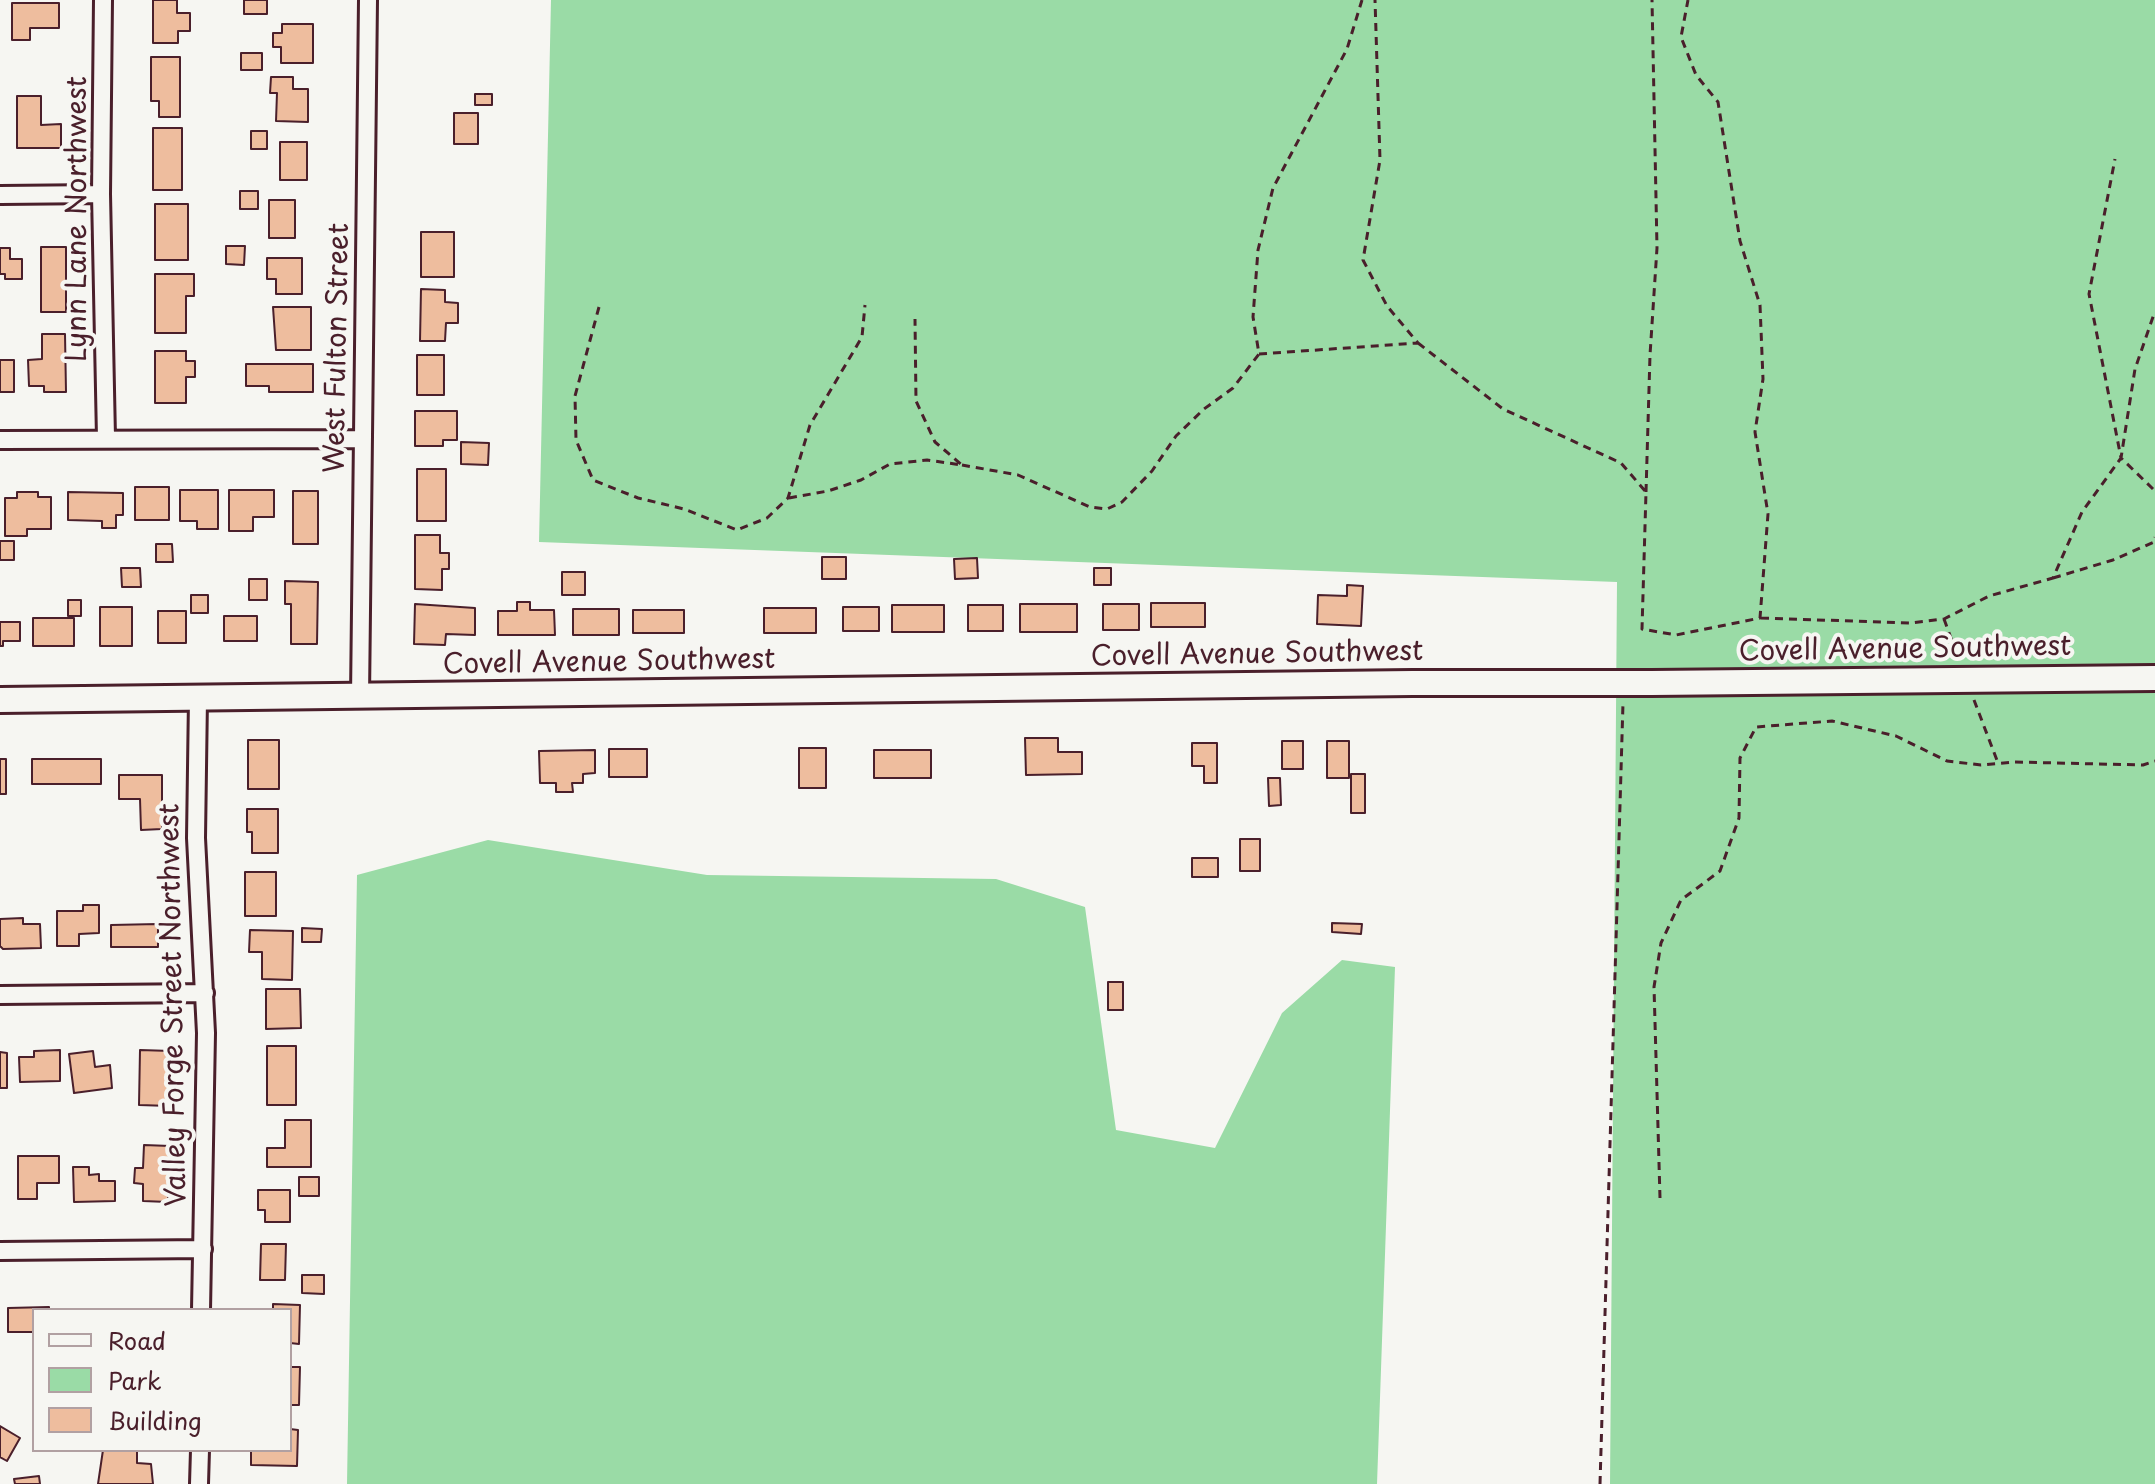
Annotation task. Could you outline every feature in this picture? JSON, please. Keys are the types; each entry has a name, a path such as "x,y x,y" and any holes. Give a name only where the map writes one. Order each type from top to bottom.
{"street":[{"name":"Lynn Lane Northwest","path":"103,0 101,194 106,438"},
{"name":"West Fulton Street","path":"360,697 368,0"},
{"path":"0,195 101,194"},
{"path":"0,440 362,439"},
{"name":"Covell Avenue Southwest","path":"0,700 1412,683 2155,678"},
{"name":"Valley Forge Street Northwest","path":"198,698 196,838 205,993 201,1308"},
{"path":"0,995 205,993"},
{"path":"0,1251 203,1249"},
{"path":"199,1484 200,1452"}],"path":[{"path":"788,498 828,491 861,480 890,464 927,460 1018,475 1090,507 1107,509 1122,502 1152,471 1176,436 1204,409 1233,388 1259,354 1253,317 1258,250 1273,188 1347,49 1362,0"},
{"path":"1375,0 1380,160 1363,260 1387,306 1418,343 1503,409 1621,463 1646,492"},
{"path":"1652,0 1657,248 1650,355 1642,629 1676,635 1760,618 1910,623 1944,619 1989,596 2113,560 2154,542 2155,537"},
{"path":"1688,0 1681,37 1696,75 1718,102 1740,241 1760,305 1763,379 1755,432 1768,514 1760,618"},
{"path":"2115,159 2089,294 2121,458 2154,490"},
{"path":"599,307 575,396 576,440 593,480 638,498 684,509 737,530 767,518 788,498 810,425 862,337 865,305"},
{"path":"2053,578 2082,512 2121,458 2135,369 2155,311"},
{"path":"915,319 916,401 935,442 962,465"},
{"path":"1259,354 1418,343"},
{"path":"1944,619 1961,664"},
{"path":"1600,1484 1624,683"},
{"path":"1973,695 1998,763"},
{"path":"1660,1198 1654,987 1661,943 1681,900 1720,871 1739,818 1740,758 1756,727 1832,721 1896,736 1947,761 1981,765 2143,765 2155,761"}],"green space":[{"path":"551,0 2155,0 2155,1484 1610,1484 1617,582 539,542"},
{"path":"488,840 707,875 996,879 1085,907 1116,1130 1215,1148 1282,1013 1342,960 1395,967 1377,1484 347,1484 357,875"}],"building":[{"path":"153,0 177,0 177,13 190,13 190,31 178,31 178,43 153,43"},
{"path":"244,0 267,0 267,14 244,14"},
{"path":"12,3 59,3 59,28 30,28 30,40 12,40"},
{"path":"282,24 313,24 313,63 281,63 281,47 273,47 273,33 282,33"},
{"path":"241,53 262,53 262,70 241,70"},
{"path":"151,57 180,57 180,117 159,117 159,101 151,101"},
{"path":"271,77 293,77 293,89 308,89 308,122 276,121 277,93 270,93"},
{"path":"475,94 492,94 492,105 475,105"},
{"path":"17,96 41,96 41,125 61,124 61,148 17,148"},
{"path":"454,113 478,113 478,144 454,144"},
{"path":"153,128 182,128 182,190 153,190"},
{"path":"251,131 267,131 267,149 251,149"},
{"path":"280,142 307,142 307,180 280,180"},
{"path":"240,191 258,191 258,209 240,209"},
{"path":"269,200 295,200 295,238 269,238"},
{"path":"155,204 188,204 188,260 155,260"},
{"path":"421,232 454,232 454,277 421,277"},
{"path":"226,246 245,246 244,265 226,264"},
{"path":"41,247 66,247 66,312 41,312"},
{"path":"0,248 10,248 10,259 22,259 22,279 5,279 5,274 0,274"},
{"path":"267,258 302,258 302,294 276,294 276,279 267,279"},
{"path":"155,274 194,274 194,296 186,296 186,333 155,333"},
{"path":"421,289 445,290 445,302 458,303 458,323 446,323 445,341 420,341"},
{"path":"273,307 311,307 311,350 276,350"},
{"path":"42,334 65,334 66,392 44,392 44,386 29,386 28,360 42,359"},
{"path":"155,351 186,351 186,361 195,361 195,377 186,377 186,403 155,403"},
{"path":"417,355 444,355 444,395 417,395"},
{"path":"0,360 14,360 14,392 0,392"},
{"path":"246,364 313,364 313,392 269,392 269,386 246,386"},
{"path":"415,411 457,411 457,440 443,440 443,446 415,446"},
{"path":"461,442 489,443 488,465 461,464"},
{"path":"417,469 446,469 446,521 417,521"},
{"path":"135,487 169,487 169,520 135,520"},
{"path":"180,490 218,490 218,529 197,529 197,521 180,521"},
{"path":"229,490 274,490 274,517 253,517 253,531 229,531"},
{"path":"293,491 318,491 318,544 293,544"},
{"path":"17,492 38,492 38,497 51,497 51,529 27,529 27,536 5,536 5,498 17,498"},
{"path":"68,492 123,493 123,515 116,515 116,528 102,528 102,521 68,520"},
{"path":"415,535 440,535 440,553 449,553 449,569 442,569 442,590 415,589"},
{"path":"0,541 14,541 14,560 0,560"},
{"path":"156,544 172,544 173,562 156,562"},
{"path":"822,557 846,557 846,579 822,579"},
{"path":"977,558 978,578 955,579 954,559"},
{"path":"121,568 140,568 141,587 122,587"},
{"path":"1094,568 1111,568 1111,585 1094,585"},
{"path":"562,572 585,572 585,595 562,595"},
{"path":"249,579 267,579 267,600 249,600"},
{"path":"285,581 318,582 317,644 291,644 291,604 285,604"},
{"path":"1347,585 1363,586 1361,626 1317,624 1318,595 1347,596"},
{"path":"191,595 208,595 208,613 191,613"},
{"path":"68,600 81,600 81,616 68,616"},
{"path":"517,602 530,602 530,610 554,610 555,635 498,635 498,611 517,611"},
{"path":"1151,603 1205,603 1205,627 1151,627"},
{"path":"415,604 475,608 475,635 446,634 445,645 414,644"},
{"path":"1020,604 1077,604 1077,632 1020,632"},
{"path":"1103,604 1139,604 1139,630 1103,630"},
{"path":"892,605 944,605 944,632 892,632"},
{"path":"968,605 1003,605 1003,631 968,631"},
{"path":"100,607 132,607 132,646 100,646"},
{"path":"843,607 879,607 879,631 843,631"},
{"path":"764,608 816,608 816,633 764,633"},
{"path":"573,609 619,609 619,635 573,635"},
{"path":"633,610 684,610 684,633 633,633"},
{"path":"158,611 186,611 186,643 158,643"},
{"path":"224,616 257,616 257,641 224,641"},
{"path":"33,618 74,618 74,646 33,646"},
{"path":"0,622 20,622 20,641 3,641 3,646 0,646"},
{"path":"1025,738 1058,738 1058,752 1082,752 1082,774 1026,775"},
{"path":"248,740 279,740 279,789 248,789"},
{"path":"1282,741 1303,741 1303,769 1282,769"},
{"path":"1327,741 1349,741 1349,778 1327,778"},
{"path":"1192,743 1217,743 1217,783 1204,783 1204,766 1192,766"},
{"path":"799,748 826,748 826,788 799,788"},
{"path":"609,749 647,749 647,777 609,777"},
{"path":"595,750 595,773 583,774 583,783 572,783 573,792 556,792 556,783 540,783 539,751"},
{"path":"874,750 931,750 931,778 874,778"},
{"path":"0,759 6,759 6,794 0,794"},
{"path":"32,759 101,759 101,784 32,784"},
{"path":"1351,774 1365,774 1365,813 1351,813"},
{"path":"119,775 162,775 162,829 141,830 140,799 119,799"},
{"path":"1268,778 1280,778 1281,805 1269,806"},
{"path":"247,809 278,809 278,853 252,853 252,832 247,832"},
{"path":"1240,839 1260,839 1260,871 1240,871"},
{"path":"1192,858 1218,858 1218,877 1192,877"},
{"path":"245,872 276,872 276,916 245,916"},
{"path":"83,905 99,905 99,933 79,934 79,946 57,946 57,911 83,911"},
{"path":"23,918 23,924 40,924 41,948 3,949 0,946 0,919"},
{"path":"1332,923 1362,924 1361,934 1332,932"},
{"path":"158,924 158,947 111,947 111,925"},
{"path":"302,928 322,929 321,942 302,942"},
{"path":"250,930 293,931 292,980 262,979 262,952 249,952"},
{"path":"1108,982 1123,982 1123,1010 1108,1010"},
{"path":"266,989 300,989 301,1028 266,1029"},
{"path":"267,1046 296,1046 296,1105 267,1105"},
{"path":"60,1050 60,1081 20,1082 19,1057 34,1057 34,1051"},
{"path":"140,1050 171,1051 170,1106 139,1105"},
{"path":"93,1051 95,1067 110,1065 112,1088 74,1093 69,1054"},
{"path":"0,1052 7,1053 7,1088 0,1088"},
{"path":"285,1120 311,1120 311,1167 267,1167 267,1148 285,1148"},
{"path":"144,1145 170,1146 168,1202 143,1201 143,1184 134,1183 135,1168 143,1168"},
{"path":"18,1156 59,1156 59,1183 37,1183 37,1199 18,1199"},
{"path":"73,1167 89,1167 89,1175 99,1174 99,1181 115,1181 115,1201 74,1202"},
{"path":"299,1177 319,1177 319,1196 299,1196"},
{"path":"258,1190 290,1190 290,1222 265,1222 265,1210 258,1210"},
{"path":"261,1244 286,1244 285,1280 260,1280"},
{"path":"302,1275 324,1275 324,1294 302,1293"},
{"path":"273,1304 300,1305 299,1344 292,1343 292,1308 273,1308"},
{"path":"49,1307 32,1308 32,1332 8,1332 8,1308"},
{"path":"292,1367 300,1367 299,1405 292,1405"},
{"path":"0,1426 20,1438 7,1461 0,1457"},
{"path":"292,1429 298,1430 297,1466 251,1465 251,1452 292,1452"},
{"path":"103,1452 137,1452 137,1463 151,1464 153,1484 98,1484"},
{"path":"39,1476 40,1484 15,1484 14,1479"}]}
